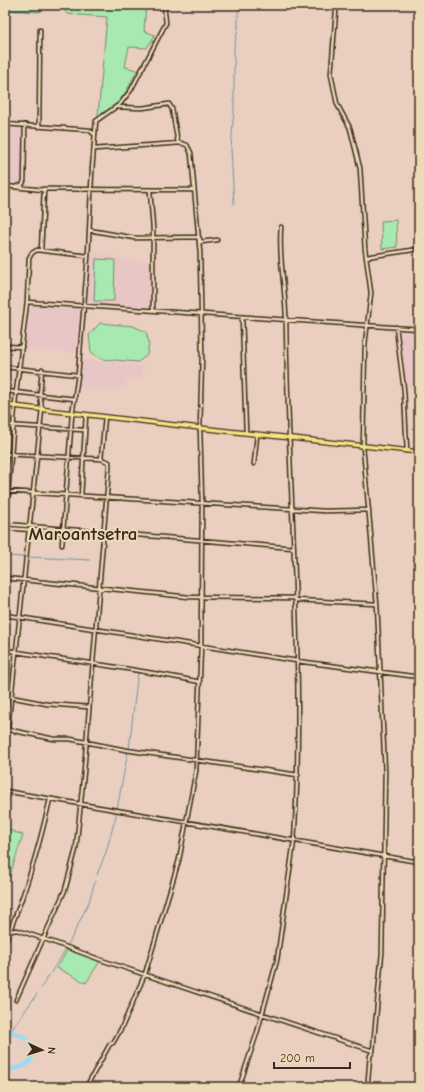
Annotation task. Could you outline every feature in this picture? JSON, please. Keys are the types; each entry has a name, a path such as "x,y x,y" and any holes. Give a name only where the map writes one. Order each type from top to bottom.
{"main road":[{"path":"5,405 257,435 419,452"}],"street":[{"path":"62,545 71,430 78,375 82,312 84,305 88,256 96,121 117,107 131,90 166,24 164,5"},
{"path":"336,11 331,74 337,104 350,129 360,168 366,257 371,292 365,345 363,447 377,604 385,772 382,953 373,1051 370,1055 368,1080"},
{"path":"39,127 40,30"},
{"path":"117,107 142,108 169,104 172,109 178,143"},
{"path":"5,124 89,130 95,134"},
{"path":"18,186 22,185 24,181 25,125"},
{"path":"86,1087 110,1044 114,1042 122,1027 145,974 177,867 195,780 200,682 202,540 200,428 202,381 201,314 198,237 191,153 187,145 178,143 94,149"},
{"path":"5,186 43,189 150,191 194,190"},
{"path":"41,250 43,189"},
{"path":"150,191 153,238 153,310"},
{"path":"239,1087 263,1013 277,960 294,841 298,775 296,600 288,438 286,319 280,245 281,227"},
{"path":"89,230 135,238 198,237"},
{"path":"198,237 201,242 217,240"},
{"path":"366,257 419,249"},
{"path":"88,256 41,250 35,251 29,258 27,302 16,393 5,528 101,532 294,548"},
{"path":"27,302 419,329"},
{"path":"242,317 246,433"},
{"path":"396,327 404,391 407,451"},
{"path":"5,346 22,348"},
{"path":"5,367 19,367 78,375"},
{"path":"5,755 6,730 30,528 36,455 42,409 40,395 42,370"},
{"path":"5,391 75,399"},
{"path":"81,496 86,414"},
{"path":"102,459 105,416"},
{"path":"5,425 84,430"},
{"path":"254,464 257,435"},
{"path":"5,454 102,459 108,462 109,465 86,742 74,854 64,890 44,939 16,1000"},
{"path":"7,491 34,492 66,496 202,502 333,511 369,510"},
{"path":"5,524 30,528"},
{"path":"5,578 201,597 294,598 296,600 377,604"},
{"path":"5,615 297,661 419,677"},
{"path":"5,650 145,671 200,682"},
{"path":"5,696 47,704 89,707"},
{"path":"6,730 86,742 126,750 298,775"},
{"path":"5,791 50,799 80,802 120,812 419,862"},
{"path":"5,942 18,913 38,850 50,799"},
{"path":"10,931 17,930 373,1051"}],"shaded area":[{"path":"5,126 23,126 23,182 19,184 5,184"},
{"path":"419,251 419,325 417,325 411,252"},
{"path":"89,253 107,254 122,260 151,261 151,311 86,308"},
{"path":"27,305 80,308 77,353 24,349"},
{"path":"400,331 419,332 419,388 410,388 406,386"},
{"path":"81,359 143,366 141,380 127,380 126,389 121,388 120,391 78,389"}],"green space":[{"path":"5,5 43,5 40,12 5,10"},
{"path":"60,5 146,5 144,31 155,35 147,48 129,47 125,67 137,70 118,102 98,115 107,17 67,14"},
{"path":"396,220 397,247 382,249 381,221"},
{"path":"96,259 115,260 114,301 94,301"},
{"path":"100,323 133,326 146,332 149,343 147,355 138,362 101,359 91,352 89,335"},
{"path":"6,829 23,835 10,875 6,881"},
{"path":"68,949 100,961 86,983 57,968"}],"waterway":[{"path":"234,204 231,149 234,108 234,47 238,29 238,11 244,5"},
{"path":"5,556 24,557"},
{"path":"29,557 90,560"},
{"path":"129,749 138,671"},
{"path":"117,809 128,752"},
{"path":"97,875 106,852 117,812"},
{"path":"68,945 89,902 95,881"},
{"path":"41,988 66,949"},
{"path":"10,1032 37,994"},
{"path":"5,1033 21,1035 31,1045 33,1051 32,1057 28,1063 19,1068 5,1069"}],"district":[{"name":"Maroantsetra","path":"83,533"}]}
